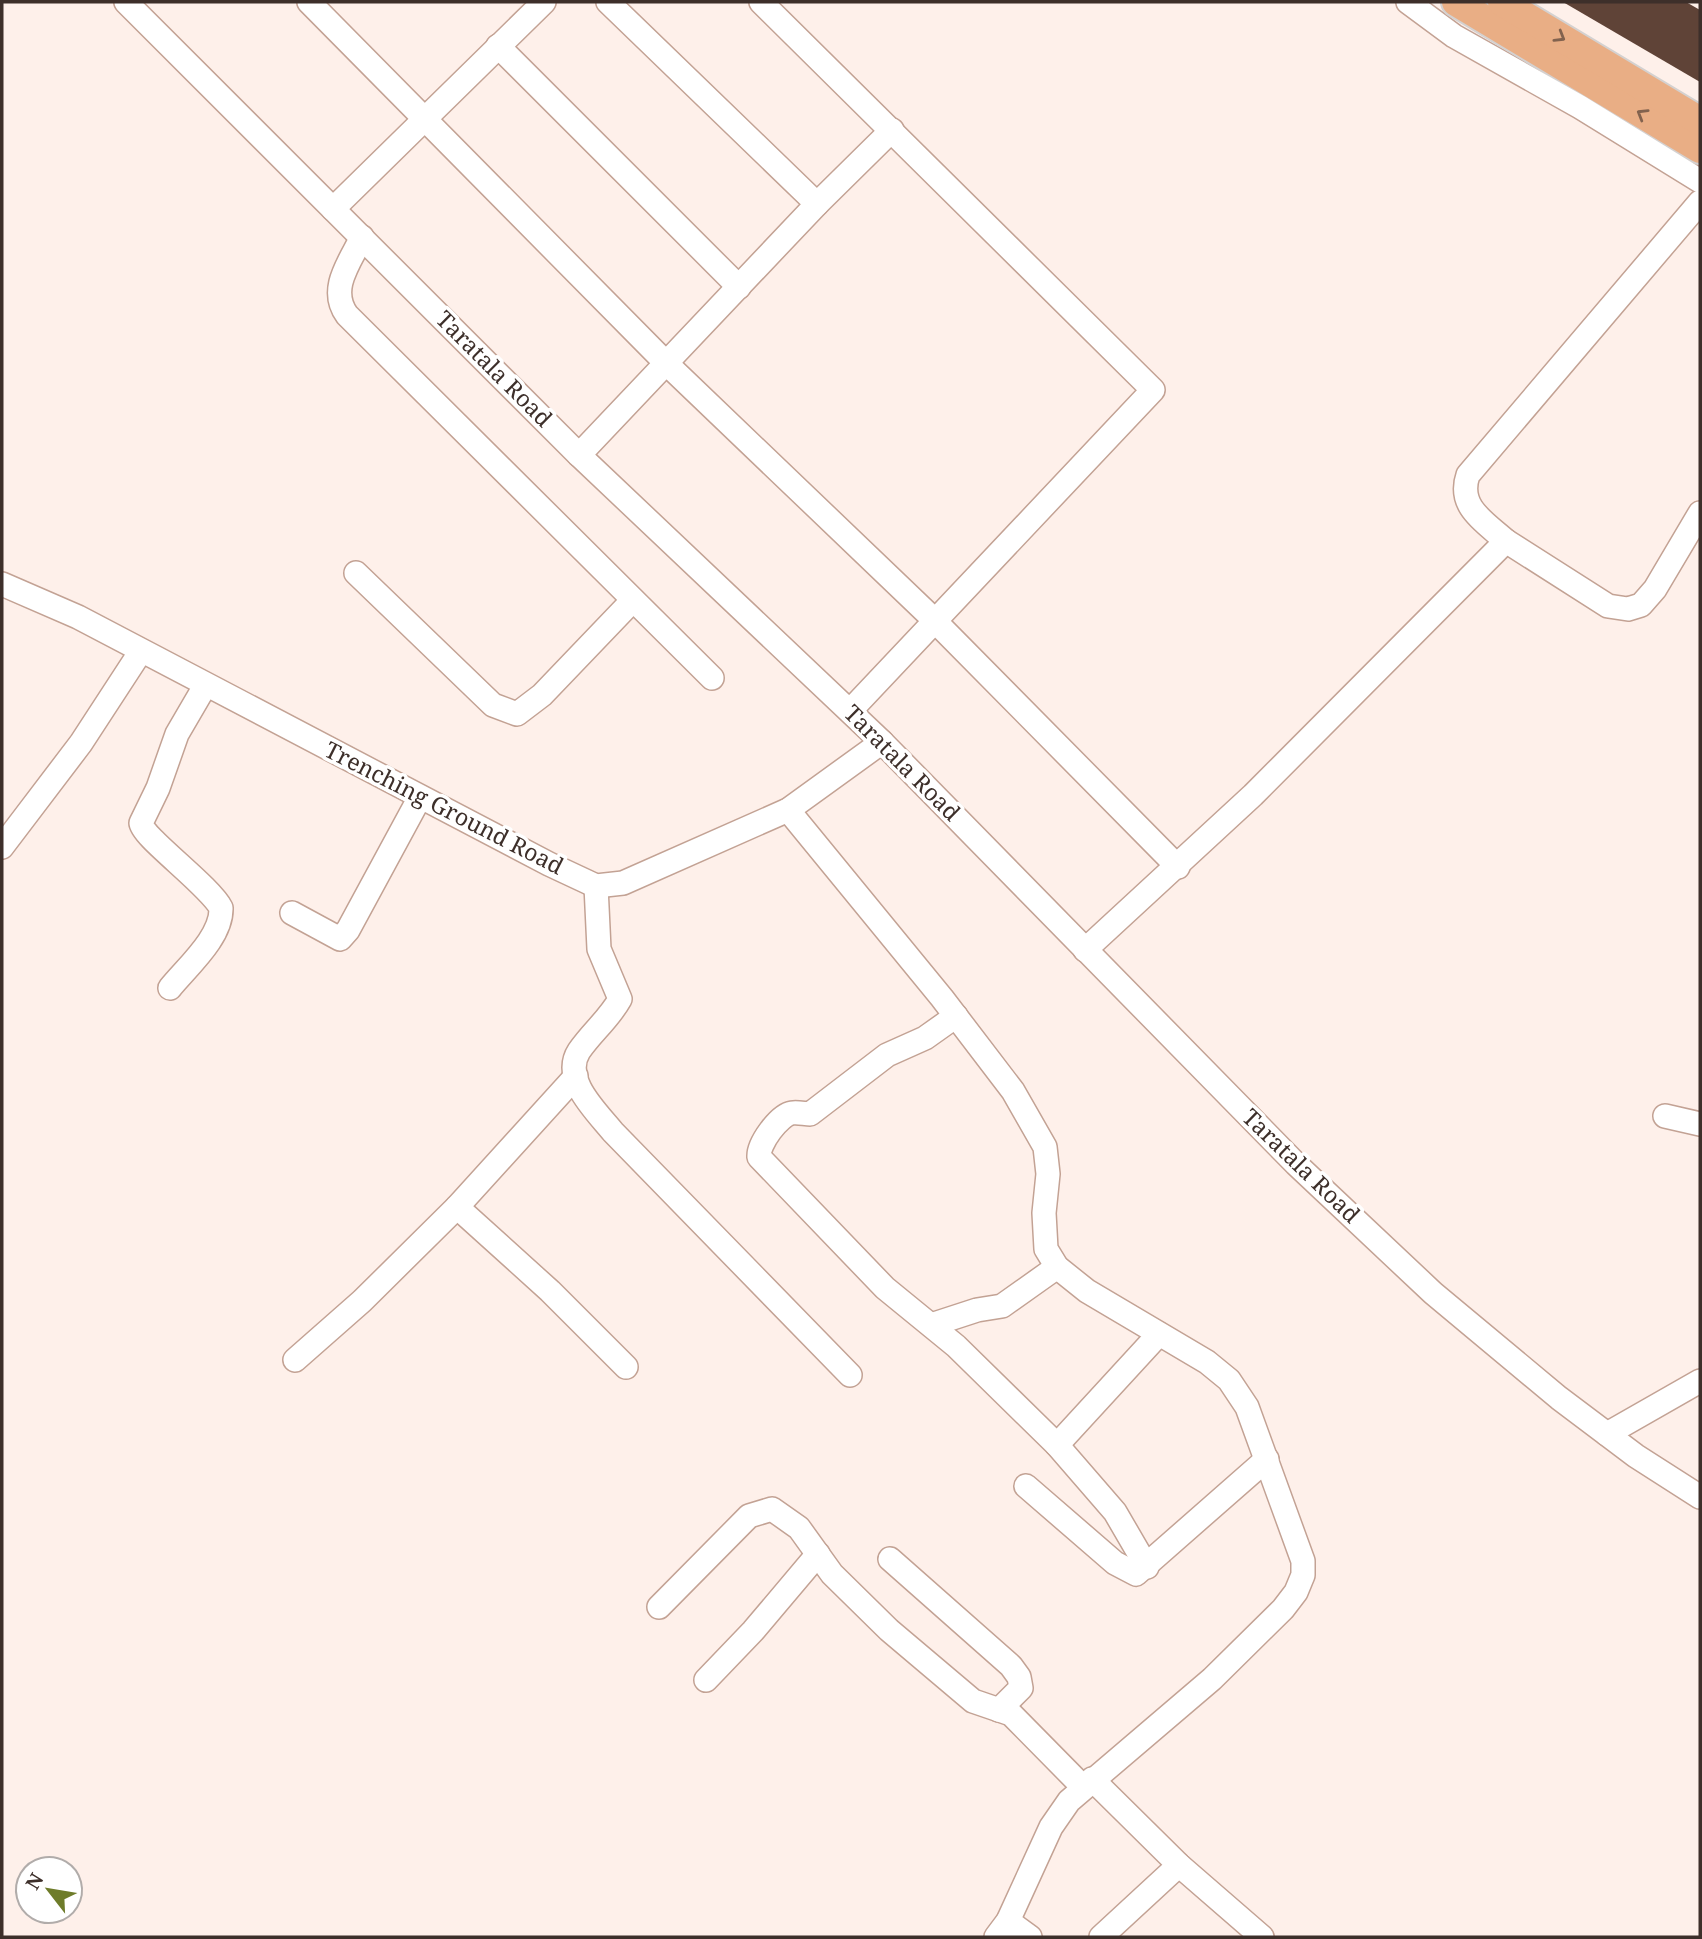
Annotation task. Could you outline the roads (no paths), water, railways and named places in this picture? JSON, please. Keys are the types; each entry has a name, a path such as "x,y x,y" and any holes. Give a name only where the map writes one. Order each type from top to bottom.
{"main road":[{"path":"1456,2 1700,149"},
{"path":"1502,2 1700,121"}],"street":[{"name":"Taratala Road","path":"126,2 579,454 882,741 1296,1164 1433,1293 1606,1434 1700,1497"},
{"path":"309,2 667,364 936,622 1178,867"},
{"path":"333,209 544,2"},
{"path":"608,2 817,204"},
{"path":"761,2 1153,390 850,711"},
{"path":"1408,2 1454,36 1580,107 1700,181"},
{"path":"498,46 739,287"},
{"path":"579,454 817,204 892,130"},
{"path":"1700,202 1468,475 1464,489 1469,507 1506,541 1608,606 1628,609 1641,604 1655,590 1700,513"},
{"path":"362,237 338,293 339,304 347,315 712,678"},
{"path":"1085,950 1178,867 1506,541"},
{"path":"356,573 493,705 517,714 542,695 633,600"},
{"name":"Trenching Ground Road","path":"4,587 78,617 205,686 596,886"},
{"path":"2,847 81,743 141,651"},
{"path":"170,988 208,941 221,915 220,908 176,859 141,829 141,823 158,788 172,744 205,686"},
{"path":"850,1375 613,1132 583,1096 576,1076 578,1053 612,1013 620,999 598,949 596,886 623,883 788,810 882,741"},
{"path":"292,913 340,939 348,930 420,797"},
{"path":"788,810 956,1016 1013,1091 1045,1147 1048,1174 1044,1213 1045,1249 1057,1267 1087,1291 1207,1362 1230,1380 1247,1407 1303,1561 1303,1575 1296,1592 1212,1679 1069,1801 1051,1827 1002,1929 1030,1937"},
{"path":"956,1016 925,1038 887,1055 810,1114 791,1113 785,1116 759,1151 763,1162 885,1288 931,1325 1057,1446 1115,1512 1147,1567"},
{"path":"295,1360 362,1301 457,1207 536,1116 576,1076"},
{"path":"1665,1116 1700,1124"},
{"path":"457,1207 550,1291 626,1367"},
{"path":"931,1325 977,1310 1002,1306 1057,1267"},
{"path":"1057,1446 1159,1334"},
{"path":"1606,1434 1700,1381"},
{"path":"1026,1486 1127,1572 1136,1574 1267,1459"},
{"path":"659,1606 738,1527 762,1510 772,1509 785,1516 799,1528 832,1574 888,1630 972,1701 1011,1714 1262,1937"},
{"path":"706,1680 753,1631 818,1554"},
{"path":"890,1559 1019,1677 1021,1688 999,1710"},
{"path":"1101,1937 1179,1865"}]}
